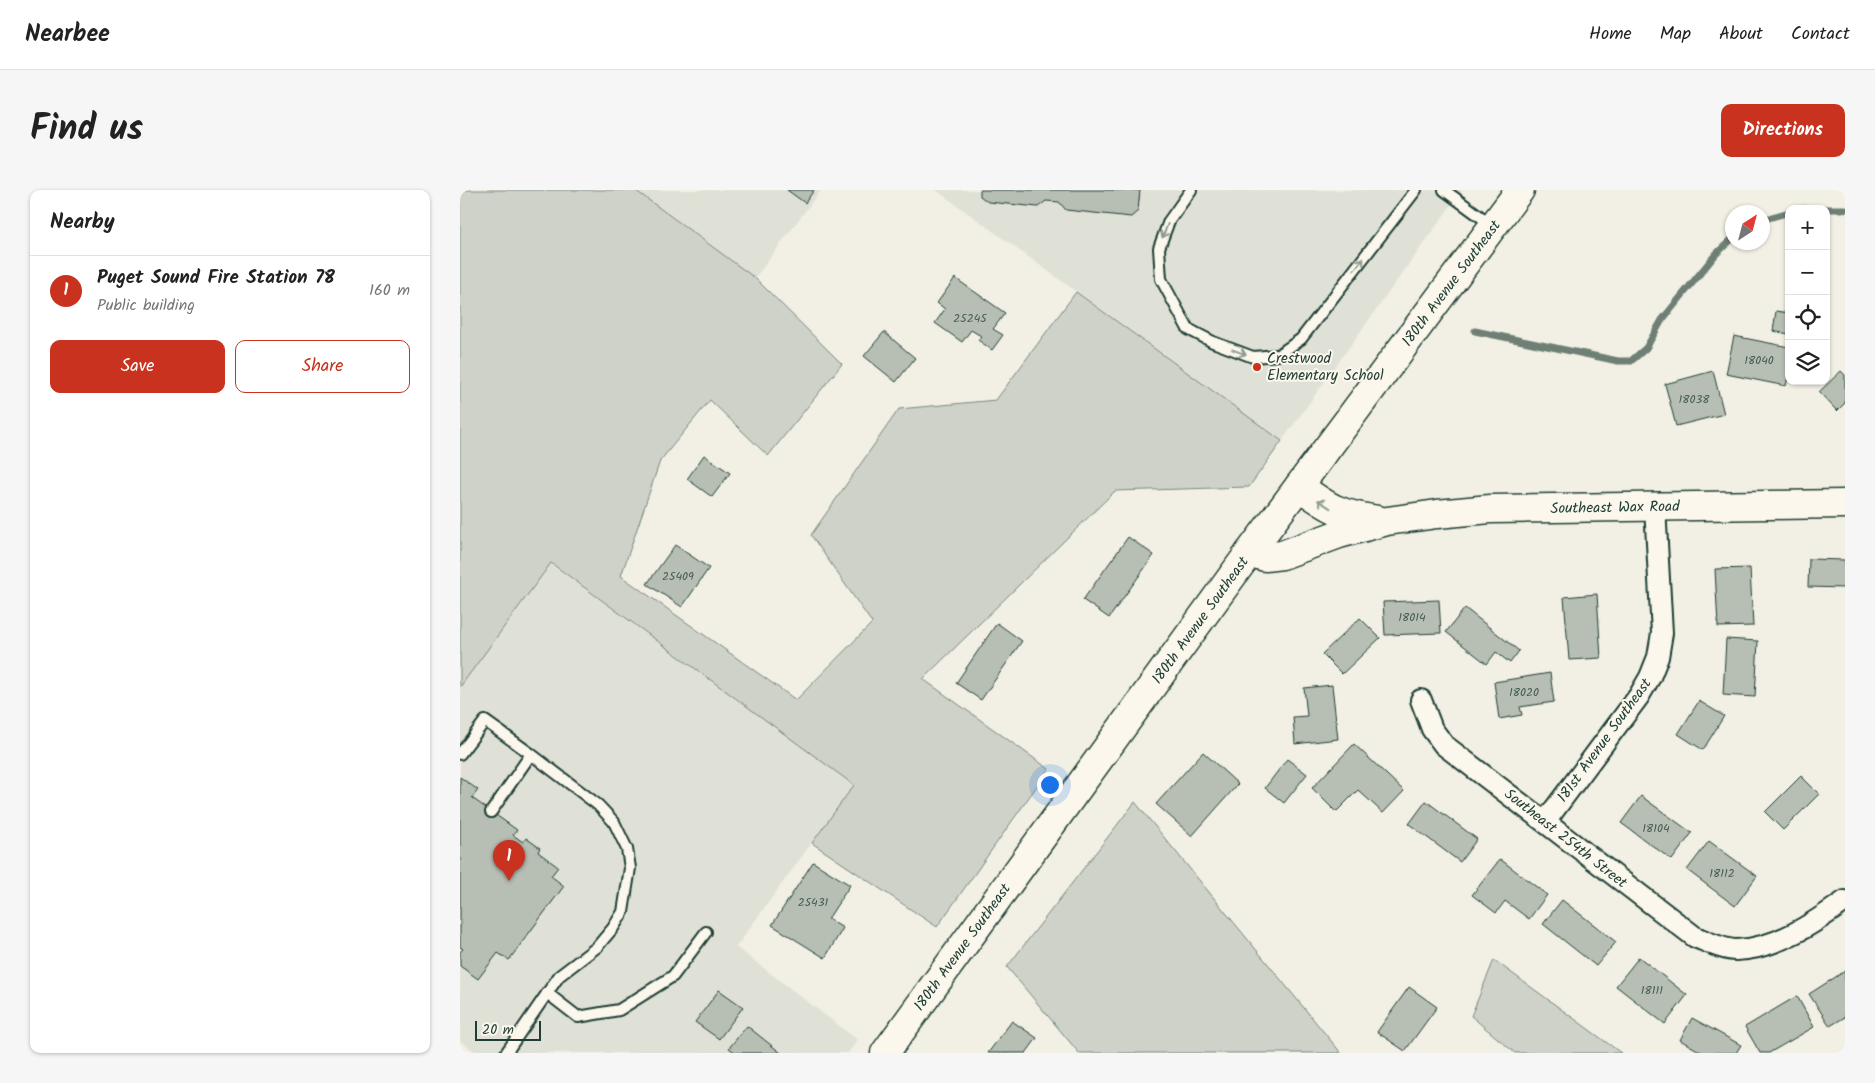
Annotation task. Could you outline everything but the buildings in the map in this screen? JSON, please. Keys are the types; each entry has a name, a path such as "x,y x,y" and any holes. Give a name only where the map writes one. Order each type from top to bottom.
{"street":[{"name":"180th Avenue Southeast","path":"885,1053 1249,553 1520,190"},
{"name":"Southeast Wax Road","path":"1299,486 1326,506 1348,516 1387,522"},
{"name":"Southeast Wax Road","path":"1249,553 1265,557 1282,555 1339,534 1387,522 1437,514 1490,509 1845,504"},
{"name":"181st Avenue Southeast","path":"1545,822 1639,696 1650,678 1658,657 1662,633 1655,507"},
{"name":"Southeast 254th Street","path":"1422,700 1432,730 1444,745 1695,937 1735,950 1764,945 1812,925 1845,901"}],"lane":[{"path":"1191,190 1169,222 1159,248 1161,279 1188,330 1253,357 1278,355 1301,339 1416,190"},
{"path":"1444,190 1493,226"},
{"path":"460,754 485,721 598,805 614,822 627,849 630,868 623,912 613,928 597,947 559,976 506,1053"},
{"path":"491,812 530,754"},
{"path":"547,993 578,1017 619,1010 673,976 706,932"}],"shaded area":[{"path":"460,190 635,190 755,278 842,364 768,456 710,400 660,461 621,576 796,700 872,623 811,535 899,409 996,400 1076,292 1282,441 1249,487 1115,491 923,679 1049,769 937,927 812,843 854,785 551,563 460,687"},
{"path":"635,190 821,190 755,278"},
{"name":"Crestwood Elementary School","path":"936,190 1462,190 1282,441"},
{"path":"550,563 854,785 736,947 858,1040 848,1053 477,1053 460,1041 460,687"},
{"path":"1135,802 1341,1053 1079,1053 1007,967"},
{"path":"1494,960 1621,1053 1515,1053 1471,1016"}],"waterway":[{"path":"1830,209 1845,209"},
{"path":"1770,218 1785,213"},
{"path":"1475,331 1618,361 1631,361 1646,348 1662,320 1725,246"}],"place":[{"name":"Crestwood Elementary School","path":"1257,367"},
{"name":"Puget Sound Fire Station 78","path":"509,881"}]}
